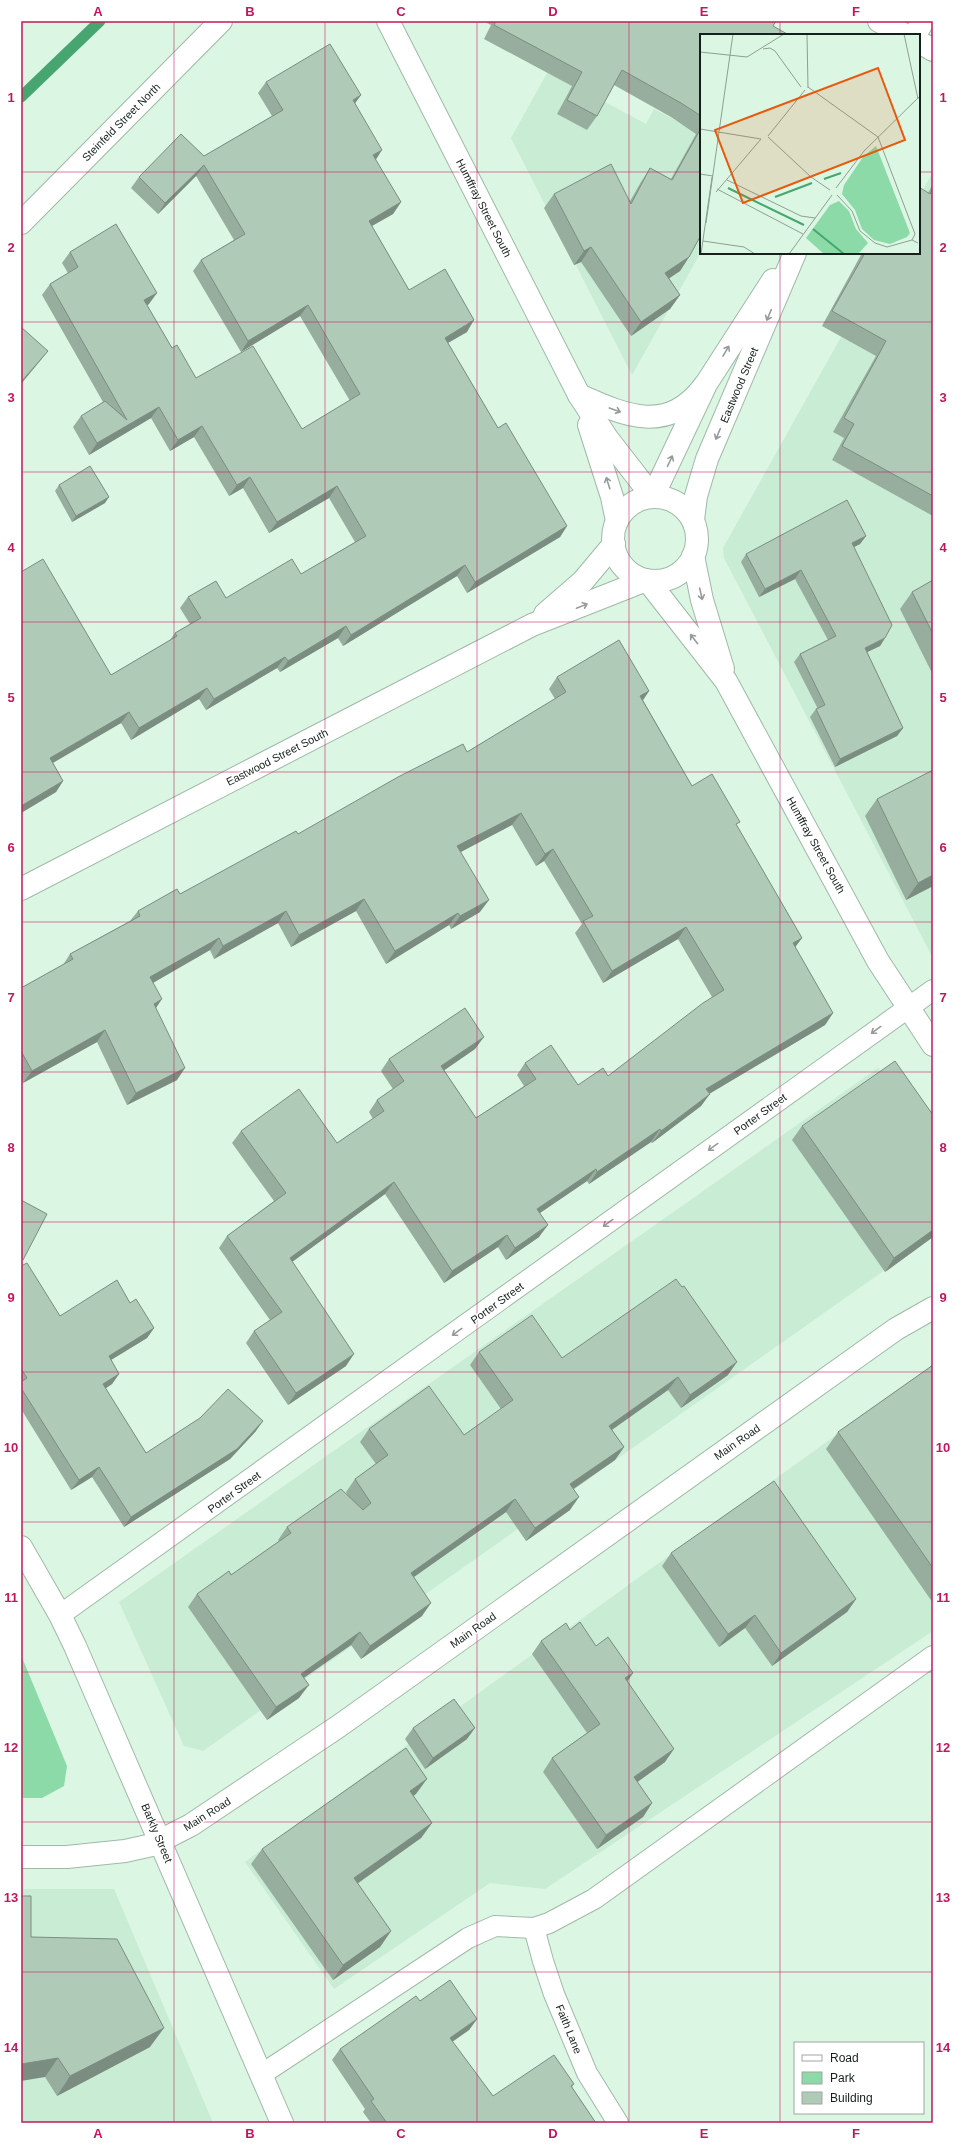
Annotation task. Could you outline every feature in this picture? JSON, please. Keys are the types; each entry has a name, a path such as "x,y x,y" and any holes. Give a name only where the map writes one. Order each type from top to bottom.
{"street":[{"name":"Steinfeld Street North","path":"21,224 221,21"},
{"name":"Humffray Street South","path":"388,21 580,395 606,438 653,496"},
{"path":"879,21 903,34"},
{"path":"916,34 923,21"},
{"path":"920,43 933,50"},
{"name":"Eastwood Street","path":"653,496 706,384 741,327 791,254"},
{"name":"Eastwood Street","path":"693,520 696,496 708,459 796,254"},
{"path":"580,395 626,414 652,418 671,412 682,406 699,393 706,384"},
{"name":"Humffray Street South","path":"580,395 614,503 617,521"},
{"path":"653,496 668,498 676,501 689,513 693,520 697,536 693,556 686,568 672,578 647,580 637,577 623,566 618,558 614,544 613,532 620,515 633,503 653,496"},
{"name":"Eastwood Street South","path":"532,625 583,580 614,544"},
{"name":"Humffray Street South","path":"693,556 702,600 726,681"},
{"name":"Humffray Street South","path":"647,580 726,681 878,961 907,1008 933,1055"},
{"name":"Eastwood Street South","path":"21,889 532,625 647,580"},
{"name":"Humffray Street South","path":"907,1008 933,1045"},
{"name":"Main Road","path":"896,1329 933,1295"},
{"name":"Main Road","path":"21,1857 95,1855 142,1847 160,1841 213,1811 339,1726 896,1329 933,1308"},
{"name":"Barkly Street","path":"21,1547 60,1615 262,2074 282,2123"}],"lane":[{"name":"Porter Street","path":"60,1615 933,990"},
{"path":"262,2074 468,1938 495,1926 534,1928 549,1923 594,1899 933,1656"},
{"name":"Faith Lane","path":"534,1928 554,1994 587,2073 618,2123"}],"shaded area":[{"path":"576,21 594,96 646,124 654,109 700,133 700,254 632,375 511,138"},
{"path":"933,172 933,958 724,558 723,548 887,254 920,254 920,195"},
{"path":"878,1068 933,1149 933,1236 203,1751 184,1746 119,1602"},
{"path":"933,1365 933,1631 545,1889 490,1883 334,1989 245,1862"},
{"path":"21,1889 114,1889 213,2123 21,2123"}],"green space":[{"path":"21,1655 67,1766 64,1786 42,1798 21,1798"}],"building":[{"path":"496,21 776,21 773,26 787,34 700,34 700,115 622,70 597,116 567,100 582,72 494,25"},
{"path":"330,44 361,95 353,100 382,150 373,155 401,202 369,221 409,290 445,269 474,320 445,338 498,428 506,423 567,526 475,582 465,565 351,635 346,626 288,661 285,657 214,699 207,688 139,728 129,712 50,758 63,781 21,806 21,572 43,559 111,675 177,636 175,633 201,618 188,597 216,581 226,598 292,559 301,574 366,536 337,486 277,522 250,477 237,485 202,426 178,440 159,407 97,443 81,416 105,401 127,420 50,284 78,267 70,252 116,224 157,293 144,300 172,348 177,345 196,378 253,346 302,429 360,394 308,305 248,341 201,260 245,234 204,165 165,203 139,177 181,134 204,156 283,110 266,82"},
{"path":"700,130 700,237 689,257 665,273 680,295 641,322 591,247 584,251 554,194 611,164 631,204 650,168 672,180"},
{"path":"920,188 930,194 933,189 933,496 842,446 854,424 844,418 886,341 832,311 864,254 920,254"},
{"path":"21,327 48,351 21,382"},
{"path":"90,466 109,497 76,516 59,485"},
{"path":"847,500 866,536 852,543 892,625 885,638 865,648 903,728 840,759 816,709 825,705 800,654 836,636 801,570 765,589 746,554"},
{"path":"933,580 933,634 912,592"},
{"path":"619,640 649,691 640,696 692,786 712,774 740,822 736,824 802,938 793,943 833,1013 706,1089 710,1094 661,1131 660,1129 597,1172 596,1169 537,1209 548,1225 515,1248 507,1235 452,1271 394,1182 290,1258 354,1354 296,1393 254,1331 282,1312 227,1236 286,1193 241,1131 299,1089 337,1143 384,1111 377,1100 404,1081 389,1059 465,1008 484,1037 441,1066 476,1118 536,1079 525,1063 551,1045 578,1085 603,1068 608,1076 703,1003 724,990 686,927 612,971 583,921 593,916 553,849 545,854 521,813 457,846 489,900 460,916 458,913 395,951 364,899 299,935 286,911 223,946 219,938 150,977 162,999 154,1004 185,1068 136,1093 105,1030 32,1071 21,1051 21,988 73,959 70,954 140,916 138,911 177,889 180,894 296,831 298,834 398,777 463,744 467,752 566,692 557,677"},
{"path":"933,770 933,875 918,883 877,799"},
{"path":"895,1061 933,1115 933,1230 894,1258 802,1126"},
{"path":"21,1200 47,1214 23,1260 21,1258"},
{"path":"27,1263 60,1316 117,1280 130,1303 136,1299 154,1328 109,1356 119,1374 103,1384 146,1453 200,1418 228,1389 263,1421 237,1449 131,1517 99,1467 79,1480 21,1388 21,1382 27,1378 21,1369 21,1266"},
{"path":"676,1279 682,1287 684,1286 737,1362 690,1395 678,1377 609,1426 624,1447 570,1484 579,1497 535,1528 515,1499 411,1573 431,1603 370,1646 360,1632 301,1674 309,1685 276,1707 197,1594 229,1571 231,1575 291,1533 287,1527 341,1489 363,1510 371,1503 355,1479 388,1455 369,1429 429,1386 464,1435 513,1400 479,1352 532,1315 562,1358"},
{"path":"933,1365 933,1568 838,1432"},
{"path":"774,1481 856,1599 781,1653 755,1615 728,1634 671,1553"},
{"path":"580,1622 596,1646 608,1637 633,1673 625,1678 674,1749 634,1777 652,1803 606,1835 552,1758 600,1724 541,1641 566,1623 570,1630"},
{"path":"454,1699 475,1728 433,1758 413,1728"},
{"path":"406,1748 427,1779 410,1791 432,1823 354,1878 391,1931 343,1965 262,1849"},
{"path":"21,1896 31,1896 31,1937 117,1939 164,2028 70,2076 58,2058 21,2064"},
{"path":"450,1980 477,2019 450,2038 493,2096 554,2055 574,2084 571,2086 596,2123 387,2123 371,2101 374,2099 340,2049 416,1996 420,2001"}],"waterway":[{"path":"21,97 100,21"}]}
